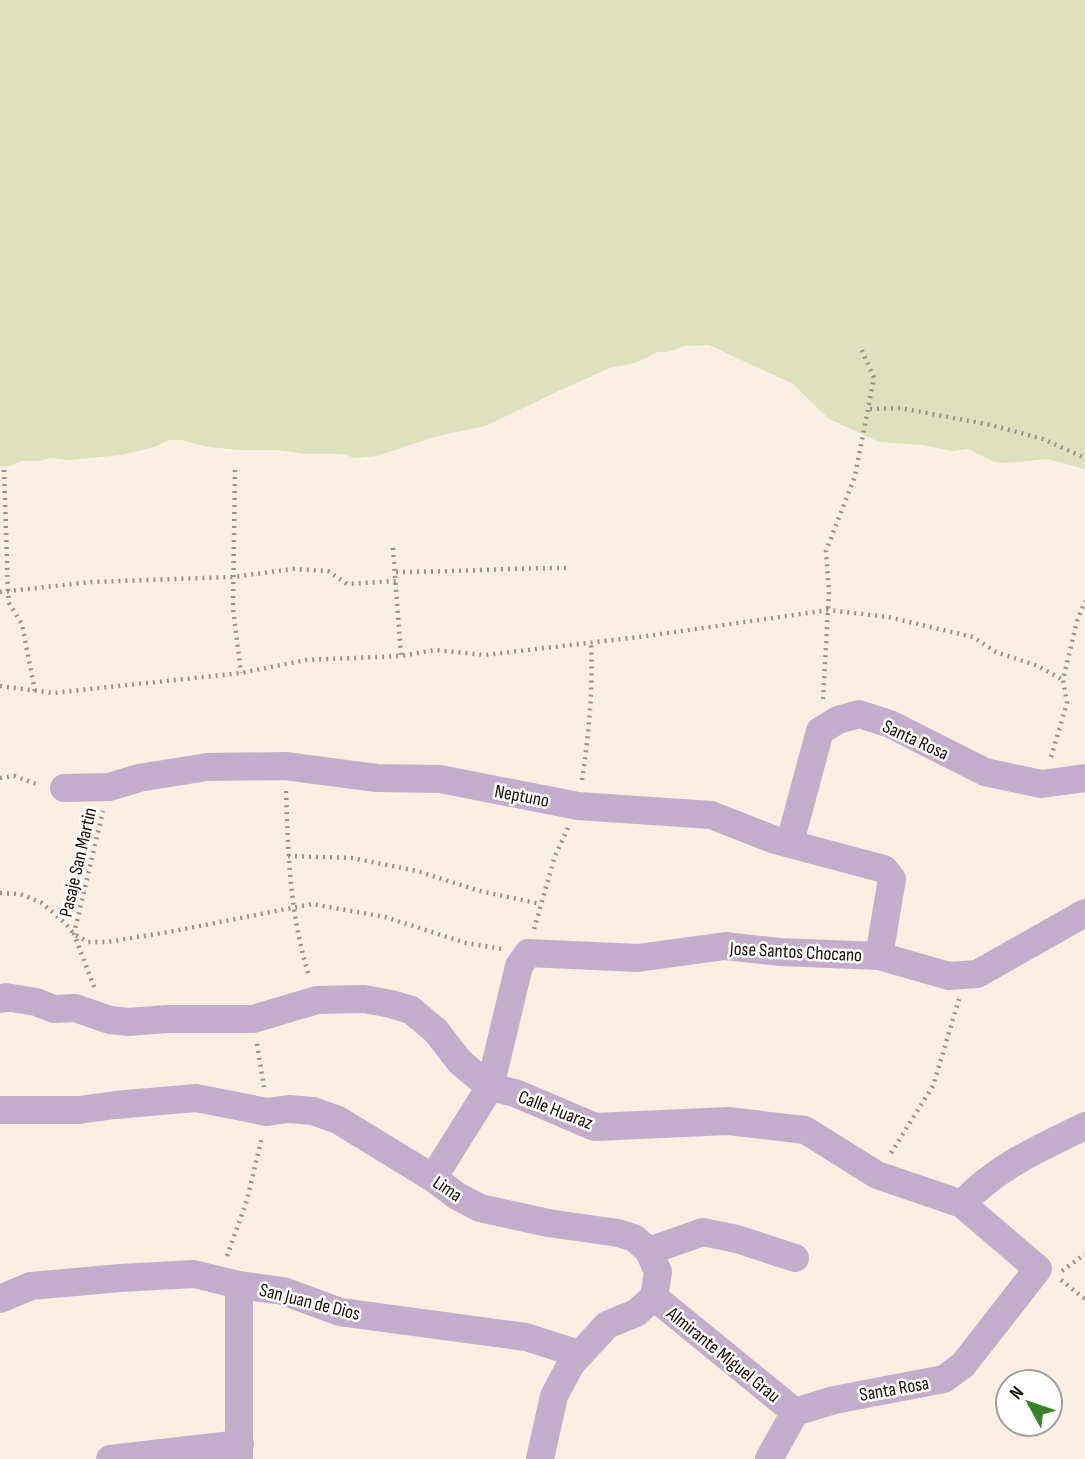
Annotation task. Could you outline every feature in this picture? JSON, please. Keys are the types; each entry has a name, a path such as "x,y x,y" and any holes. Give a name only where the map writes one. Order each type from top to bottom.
{"street":[{"name":"Santa Rosa","path":"820,731 838,720 859,714 890,724 985,772 1041,784 1085,778"},
{"path":"790,842 820,731"},
{"name":"Neptuno","path":"64,788 109,787 139,778 207,766 285,766 377,778 440,779 578,806 711,816 775,840 884,869 892,879 878,956"},
{"name":"Jose Santos Chocano","path":"528,953 638,958 725,946 780,952 878,956 949,976 977,974 1085,913"},
{"path":"433,1178 490,1087 519,967 528,953"},
{"name":"Calle Huaraz","path":"0,999 6,997 36,1002 54,1009 75,1008 110,1020 129,1022 253,1018 317,1000 364,999 411,1010 436,1031 460,1062 490,1087 515,1093 595,1127 728,1121 806,1130 877,1175 962,1204 1047,1272"},
{"name":"Lima","path":"0,1110 79,1110 196,1098 267,1112 289,1109 313,1111 338,1120 480,1208 548,1223 618,1233 634,1238 649,1251"},
{"path":"962,1204 976,1189 1009,1163 1085,1126"},
{"path":"540,1459 554,1396 571,1364 607,1325 636,1313 654,1297 659,1272 649,1251 703,1232 737,1239 795,1258"},
{"name":"Santa Rosa","path":"795,1412 834,1400 944,1379 963,1365 1047,1272"},
{"name":"San Juan de Dios","path":"0,1300 31,1286 194,1274 239,1285 283,1291 340,1312 526,1337 579,1354"},
{"path":"110,1459 239,1452 239,1285"},
{"name":"Almirante Miguel Grau","path":"654,1297 795,1412"},
{"path":"769,1459 795,1412"}],"path":[{"path":"820,731 828,610 826,551 855,476 874,378 861,348"},
{"path":"870,409 900,408 991,425 1043,439 1085,458"},
{"path":"4,470 9,603 22,624 35,691"},
{"path":"235,470 233,608 241,673"},
{"path":"393,548 401,656"},
{"path":"396,572 566,568"},
{"path":"0,592 91,582 233,577 293,569 328,572 347,584 396,580"},
{"path":"1041,784 1067,703 1063,680 1085,601"},
{"path":"0,686 53,693 241,673 306,660 401,656 435,650 485,655 647,636 828,610 888,617 973,636 996,652 1038,666 1063,680"},
{"path":"285,766 288,856 293,907 299,944 317,1000"},
{"path":"0,778 14,776 41,786 64,788"},
{"name":"Pasaje San Martin","path":"109,787 74,934 81,957 110,1020"},
{"path":"288,856 352,858 417,871 480,891 541,904"},
{"path":"0,893 20,894 42,903 74,934 88,942 107,942 312,904 384,917 466,943 528,953"},
{"path":"877,1175 933,1086 967,974"},
{"path":"239,1285 226,1258 247,1200 267,1112 253,1018"},
{"path":"1047,1272 1085,1254"}],"green space":[{"path":"0,0 1085,0 1085,469 1047,459 994,462 968,449 952,451 922,445 879,442 829,419 793,384 709,345 684,346 668,352 658,352 635,363 610,368 485,426 434,437 377,456 356,458 341,454 239,450 168,440 155,447 121,455 69,460 50,458 0,466"}]}
